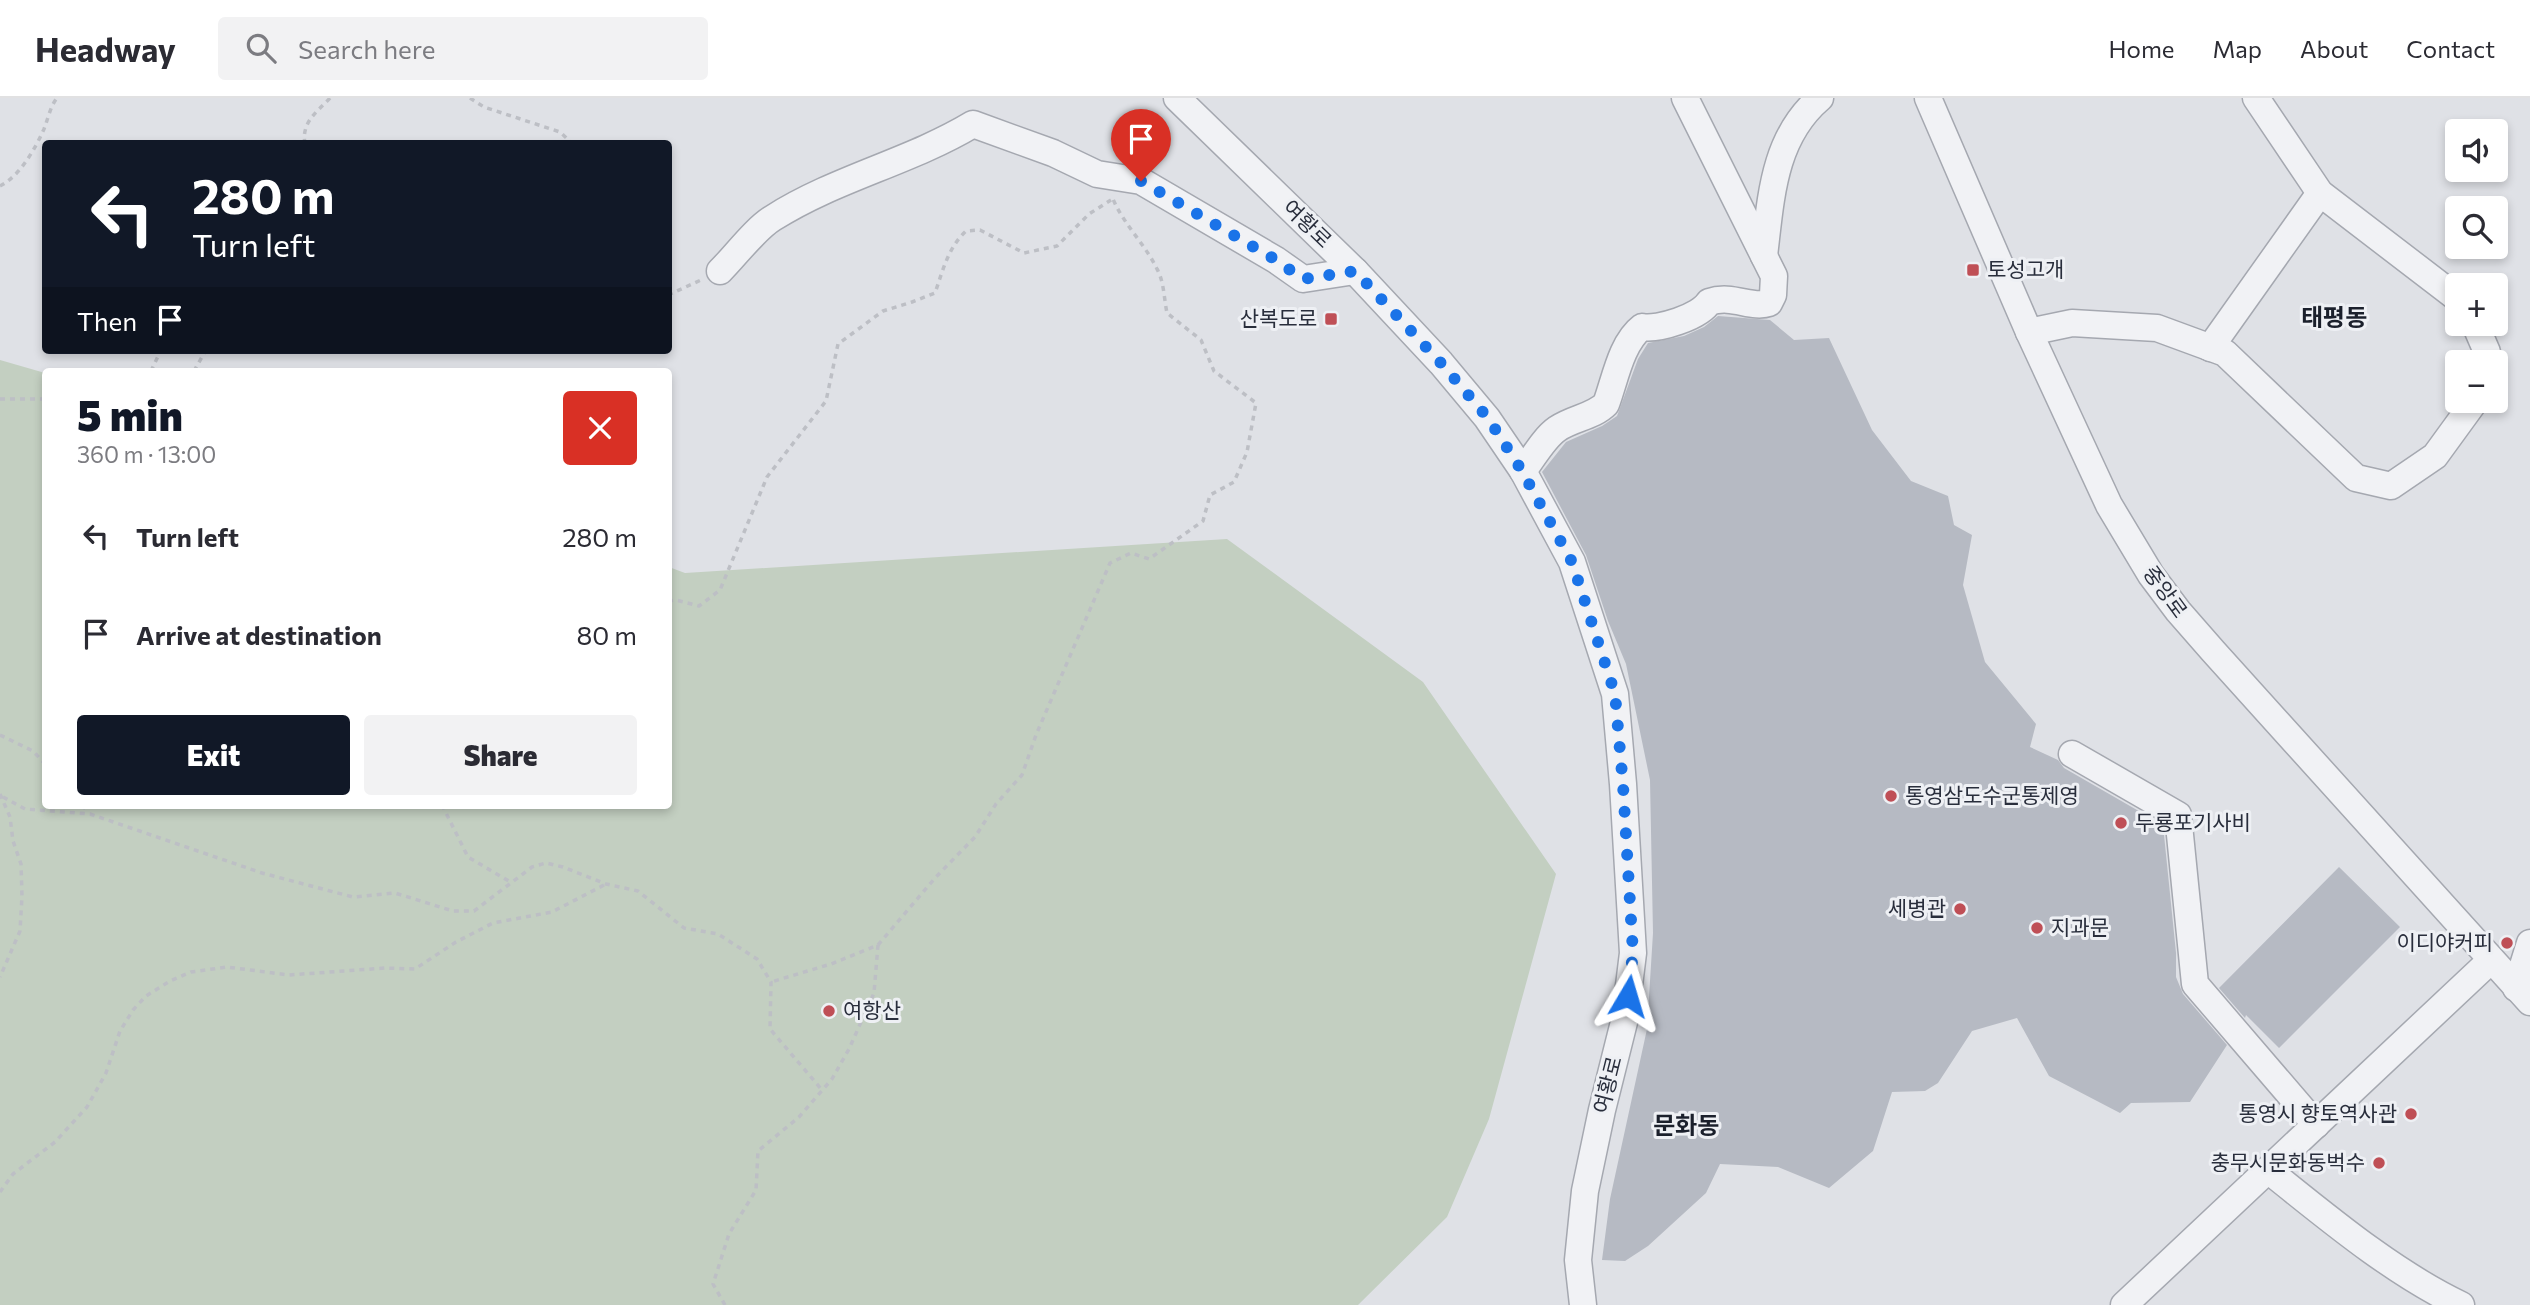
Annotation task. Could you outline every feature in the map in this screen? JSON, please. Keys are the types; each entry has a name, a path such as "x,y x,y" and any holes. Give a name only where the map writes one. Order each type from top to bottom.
{"street":[{"name":"여황로","path":"1177,98 1355,271 1488,418 1522,471 1572,562 1581,588 1615,694 1633,953 1625,1018 1585,1191 1578,1261 1583,1305"},
{"path":"1522,471 1555,430 1599,411 1606,404 1628,344 1634,333 1642,327 1651,329 1690,317 1704,310 1709,302 1723,298 1763,305 1769,303 1773,295 1774,276 1685,98"},
{"path":"1764,256 1775,174 1787,137 1808,108 1820,98"},
{"name":"중앙로","path":"1928,98 2029,332 2109,505 2151,575 2213,652 2523,995"},
{"path":"2256,98 2320,193 2445,287"},
{"path":"720,271 771,219 828,189 946,141 973,124 1054,153 1097,174 1141,181 1276,260 1303,279 1355,271"},
{"path":"2210,348 2320,193"},
{"path":"2029,332 2072,323 2157,328 2225,353 2356,478 2391,486 2435,456 2466,413"},
{"path":"2072,754 2178,816 2196,984 2316,1125"},
{"path":"2523,995 2530,943"},
{"path":"2124,1305 2490,961"},
{"path":"2268,1170 2316,1209 2426,1288 2461,1305"}],"path":[{"path":"0,186 7,183 27,159 44,130 57,98"},
{"path":"304,140 306,122 330,98"},
{"path":"470,98 484,107 560,132 569,140"},
{"path":"672,600 699,606 720,590 767,477 826,401 838,344 883,311 935,293 948,253 966,231 980,230 1024,253 1057,246 1089,214 1141,181"},
{"path":"771,982 831,964 878,945 935,878 975,837 996,804 1022,775 1110,563 1131,553 1150,559 1203,521 1210,495 1234,482 1247,453 1256,403 1214,371 1202,340 1167,313 1159,272 1136,235 1121,218 1112,199"},
{"path":"672,293 720,271"},
{"path":"0,399 42,399"},
{"path":"0,735 33,751 42,761"},
{"path":"1,795 25,809 90,814 262,873 354,897 395,893 431,906 453,911 474,911 532,866 546,863 564,867 606,884 638,891 684,929 718,934 757,958 771,982 770,1029 822,1090"},
{"path":"0,977 20,930 22,896 21,864 13,841 10,817 1,795"},
{"path":"86,809 90,814"},
{"path":"444,809 468,857 512,883"},
{"path":"0,1192 13,1174 55,1142 87,1107 106,1073 120,1031 133,1010 146,996 170,981 191,972 227,967 289,975 385,968 415,969 456,942 493,923 552,912 606,884"},
{"path":"725,1305 713,1284 729,1234 756,1190 758,1151 799,1117 832,1079 849,1049 874,993 878,945"}],"green space":[{"path":"0,360 42,372 42,809 672,809 672,568 685,573 1227,539 1423,682 1556,874 1489,1119 1447,1217 1358,1305 0,1305"}],"building":[{"name":"통영삼도수군통제영","path":"1718,316 1770,320 1794,340 1829,338 1872,430 1911,481 1948,496 1954,525 1972,535 1963,585 1985,662 2036,724 2030,747 2058,760 2064,768 2163,825 2176,977 2183,994 2227,1045 2190,1102 2131,1103 2120,1113 2049,1076 2017,1018 1972,1031 1938,1083 1925,1091 1892,1092 1873,1151 1829,1188 1778,1167 1720,1164 1706,1193 1648,1246 1625,1261 1602,1260 1610,1199 1647,1029 1653,933 1650,780 1626,664 1586,555 1542,472 1566,442 1617,416 1638,359 1648,343 1684,336 1704,327"},
{"path":"2339,867 2400,927 2279,1048 2246,1015 2245,1018 2219,988"}],"place":[{"name":"토성고개","path":"1973,270"},
{"name":"산복도로","path":"1331,319"},
{"name":"통영삼도수군통제영","path":"1891,796"},
{"name":"두룡포기사비","path":"2121,823"},
{"name":"세병관","path":"1960,909"},
{"name":"지과문","path":"2037,928"},
{"name":"이디야커피","path":"2507,943"},
{"name":"여항산","path":"829,1011"},
{"name":"통영시 향토역사관","path":"2411,1114"},
{"name":"충무시문화동벅수","path":"2379,1163"}],"district":[{"name":"태평동","path":"2334,318"},
{"name":"문화동","path":"1686,1126"}],"route":[{"path":"1141,181 1276,260 1303,279 1355,271 1488,418 1522,471 1572,562 1615,694 1633,953 1628,996"}]}
